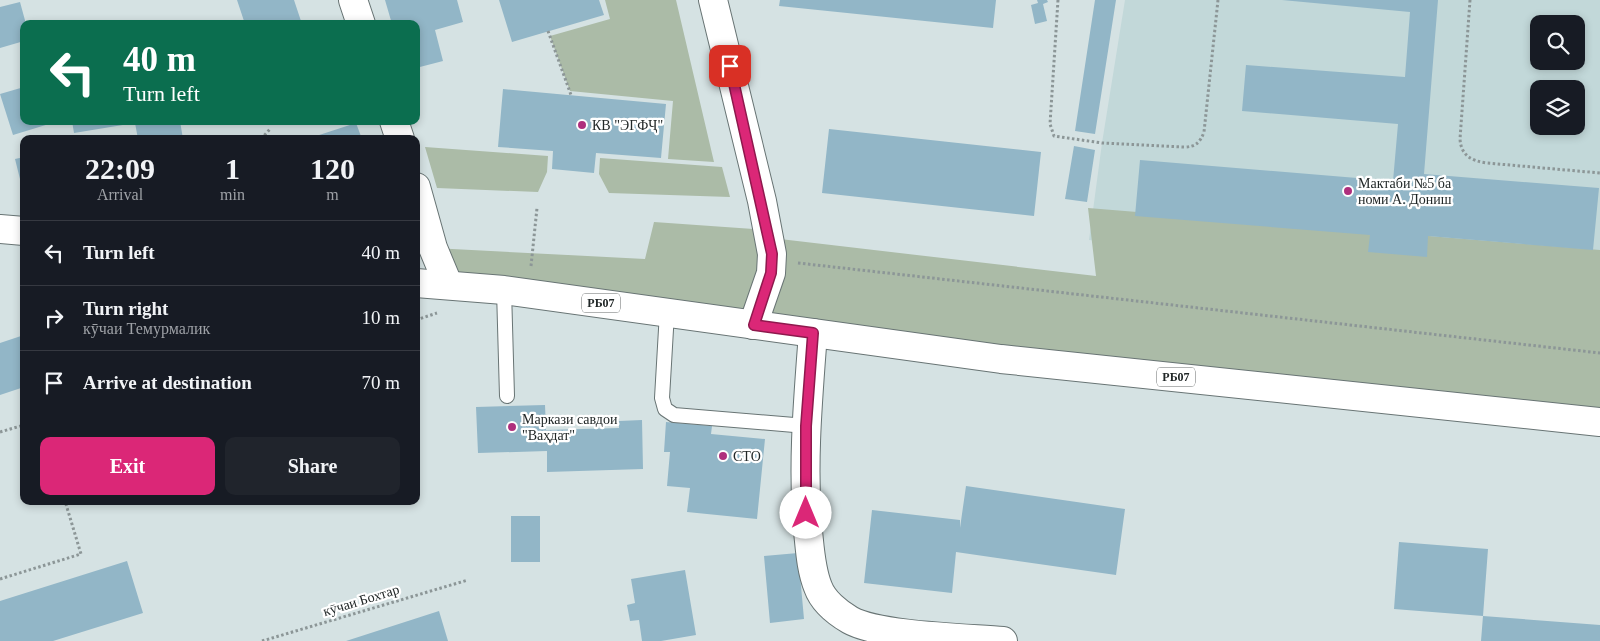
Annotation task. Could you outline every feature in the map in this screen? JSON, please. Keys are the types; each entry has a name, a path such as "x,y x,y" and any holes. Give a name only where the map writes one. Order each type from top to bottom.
{"main road":[{"path":"353,0 360,20"},
{"path":"713,0 762,201 772,260 771,273 754,325"},
{"path":"420,201 433,248 448,284"},
{"path":"0,229 20,231"},
{"path":"0,247 20,249"},
{"name":"РБ07","path":"420,278 448,284"},
{"name":"РБ07","path":"420,283 448,284 516,292 1001,359 1600,422"},
{"path":"813,333 806,426 806,513 811,560 818,588 831,606 850,620 875,629 988,640"}],"lane":[{"path":"507,396 516,292"},
{"path":"667,312 662,398 664,409 674,415 806,426"}],"path":[{"path":"1058,0 1050,124 1052,134 1061,138 1102,143 1184,147 1198,143 1204,132 1218,0"},
{"path":"1470,0 1460,139 1463,152 1467,157 1487,163 1600,173"},
{"path":"548,31 571,95"},
{"path":"265,135 271,128"},
{"path":"516,292 537,208"},
{"path":"772,260 1600,353"},
{"path":"420,319 445,311"},
{"path":"0,432 20,425"},
{"path":"0,580 81,554 66,505"},
{"name":"кӯчаи Бохтар","path":"262,641 468,580"}],"shaded area":[{"name":"Мактаби №5 ба номи А. Дониш","path":"1125,0 1600,0 1600,290 1089,240 1102,143"}],"green space":[{"path":"605,0 676,0 714,162 668,159 673,101 570,91 550,36 610,19"},
{"path":"425,147 548,156 547,172 538,192 437,188"},
{"path":"600,158 722,167 730,197 609,193 599,174"},
{"path":"1088,208 1600,250 1600,417 765,319 780,239 1096,276"},
{"path":"654,222 768,230 753,325 448,284 433,248 645,259"}],"building":[{"path":"237,0 294,0 301,20 244,20"},
{"path":"385,0 457,0 463,22 435,30 443,61 420,67 420,20 391,20"},
{"path":"499,0 599,0 604,15 512,42"},
{"path":"780,0 996,0 993,28 779,6"},
{"path":"1037,0 1047,0 1048,2 1043,4 1047,21 1035,24 1031,5 1038,3"},
{"path":"1095,0 1116,0 1095,134 1075,131"},
{"path":"1282,0 1438,0 1424,174 1599,188 1593,250 1428,236 1427,257 1368,252 1370,235 1135,216 1140,160 1393,181 1398,124 1242,111 1246,65 1405,77 1410,12"},
{"path":"20,2 25,20 20,20 20,42 0,48 0,7"},
{"path":"20,88 20,125 46,125 13,135 0,94"},
{"name":"КВ \"ЭГФҶ\"","path":"503,89 666,104 661,158 596,153 594,173 552,169 553,151 498,147"},
{"path":"73,125 123,125 74,133"},
{"path":"135,125 181,125 182,135 137,135"},
{"path":"350,125 357,125 360,135 319,135"},
{"path":"829,129 1041,152 1034,216 822,193"},
{"path":"1074,146 1095,150 1087,202 1065,199"},
{"path":"20,158 20,179 15,159"},
{"path":"20,336 20,388 0,395 0,343"},
{"path":"545,405 546,430 619,428 619,421 642,420 643,469 547,472 547,451 478,453 476,407"},
{"path":"666,422 712,426 711,434 765,439 757,519 687,512 690,488 667,486 670,452 664,452"},
{"path":"966,486 1125,509 1116,575 956,552 952,593 864,583 872,510 960,520 960,528"},
{"path":"511,516 540,516 540,562 511,562"},
{"path":"1399,542 1488,549 1483,616 1394,609"},
{"path":"798,553 804,619 770,623 764,556"},
{"path":"127,561 143,613 53,641 0,641 0,601"},
{"path":"685,570 696,635 661,641 642,641 639,620 630,621 627,605 635,603 631,579"},
{"path":"439,611 448,641 346,641"},
{"path":"1483,616 1600,625 1600,641 1481,641"}],"place":[{"name":"КВ \"ЭГФҶ\"","path":"582,125"},
{"name":"Мактаби №5 ба номи А. Дониш","path":"1348,191"},
{"name":"Маркази савдои \"Ваҳдат\"","path":"512,427"},
{"name":"СТО","path":"723,456"}],"route":[{"path":"730,66 762,201 772,254 771,273 754,325 813,333 806,426 806,513"}]}
